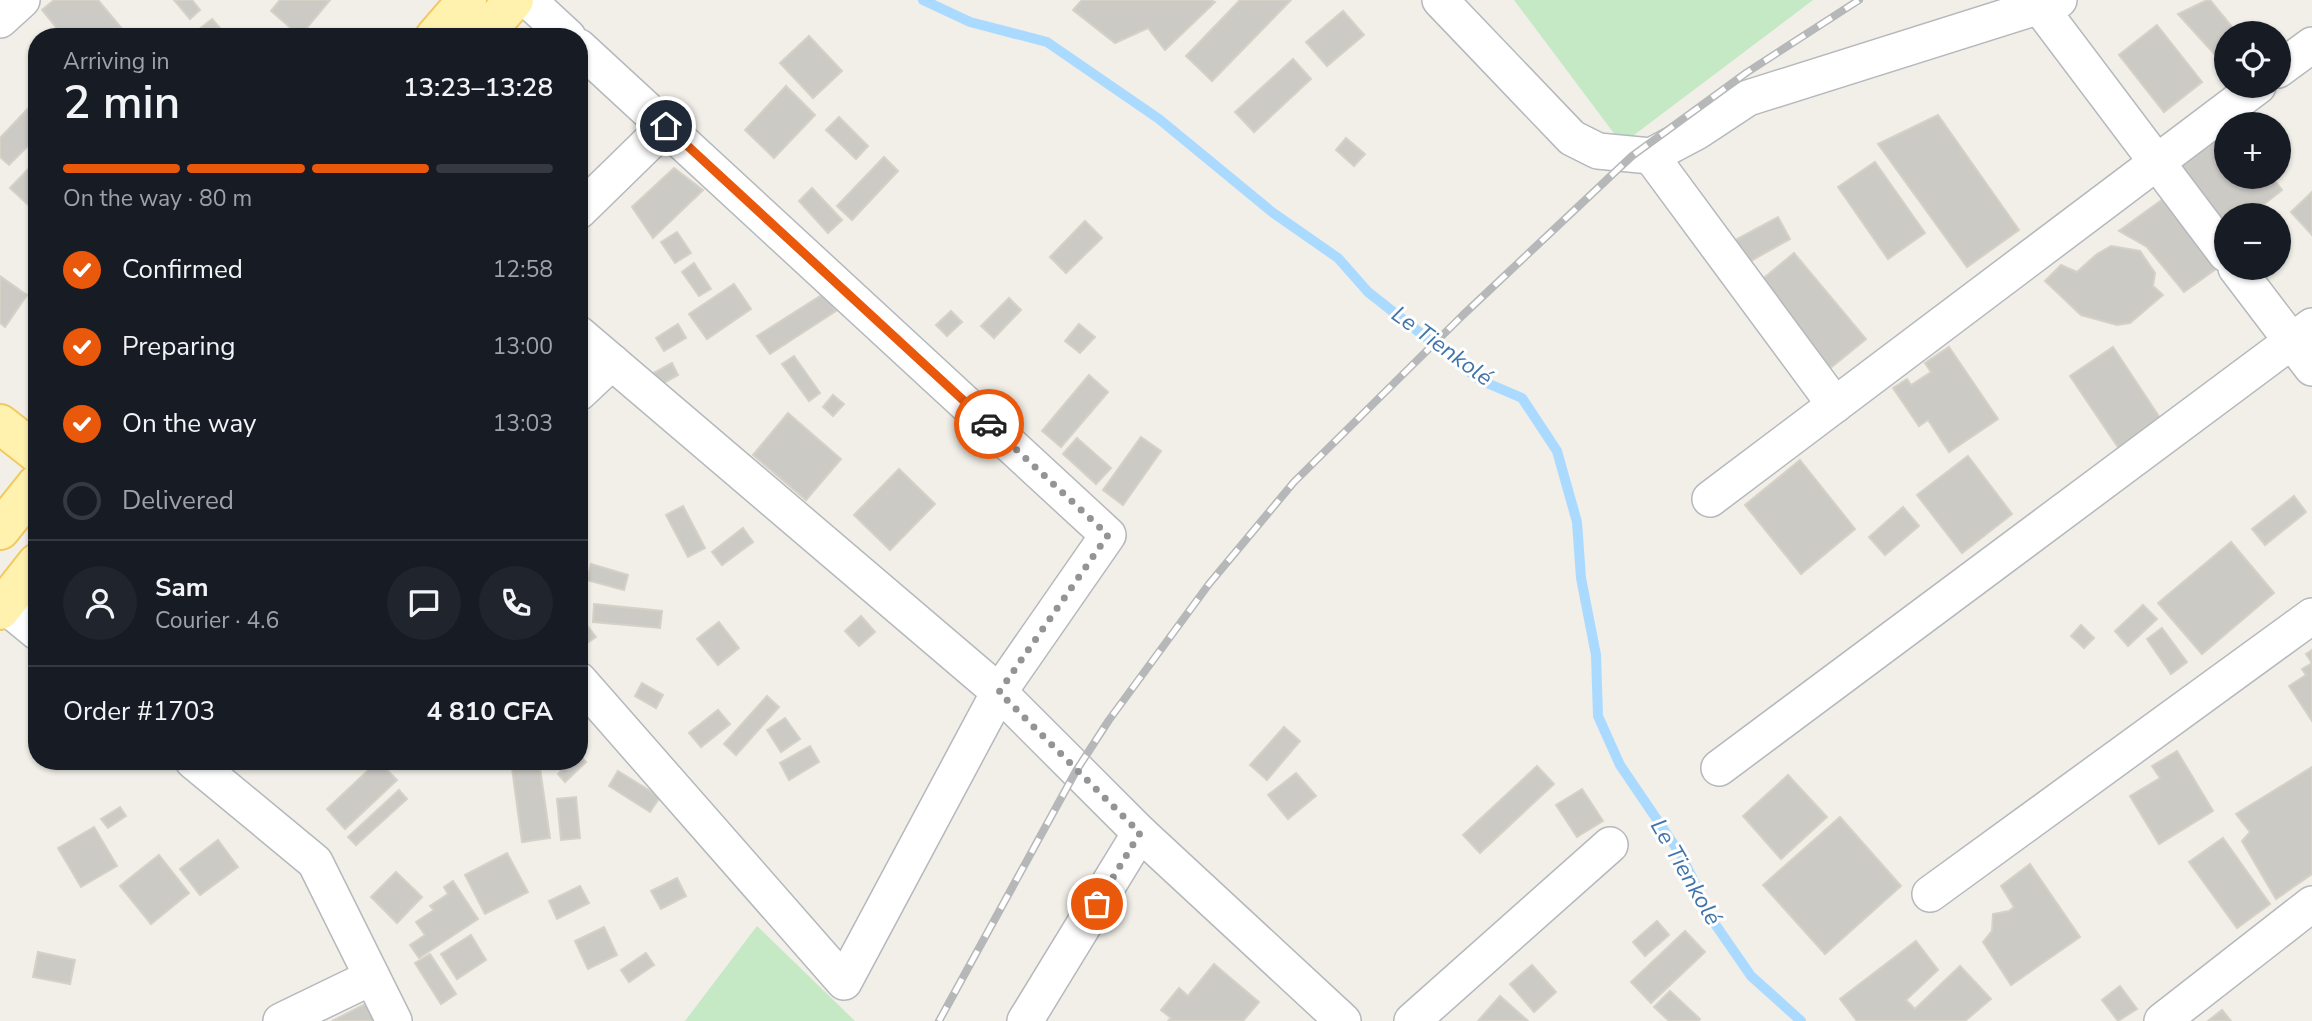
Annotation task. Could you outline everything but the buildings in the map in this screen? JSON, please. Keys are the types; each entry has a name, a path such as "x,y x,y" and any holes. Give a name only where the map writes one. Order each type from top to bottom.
{"main road":[{"path":"443,28 467,0"},
{"path":"489,28 514,0"},
{"path":"0,424 28,446"},
{"path":"0,530 28,495"},
{"path":"2,608 28,575"}],"street":[{"path":"0,20 22,0"},
{"path":"528,0 558,28"},
{"path":"1440,0 1572,138 1598,151 1651,156 1698,131 1748,99 2049,3 2157,162 2214,238"},
{"path":"2291,60 2312,45"},
{"path":"588,55 1108,535 999,692 844,982 588,690"},
{"path":"1710,499 2242,98"},
{"path":"588,202 666,126"},
{"path":"1651,156 1835,405"},
{"path":"1719,768 2305,345 2247,280"},
{"path":"588,342 999,692 1140,833 1343,1021"},
{"path":"588,385 612,362"},
{"path":"2,608 28,626"},
{"path":"1930,894 2312,616"},
{"path":"204,770 315,862 394,1021"},
{"path":"1025,1021 1140,833"},
{"path":"1412,1021 1610,845"},
{"path":"2162,1021 2312,904"},
{"path":"281,1021 372,976"}],"green space":[{"path":"1514,0 1813,0 1622,144"},
{"path":"757,926 855,1021 685,1021"}],"waterway":[{"name":"Le Tienkolé","path":"923,0 970,22 1047,42 1159,119 1272,212 1338,258 1368,292 1480,380 1522,398 1557,451 1577,522 1581,578 1596,655 1598,716 1620,765 1681,855 1715,924 1751,976 1801,1021"}],"railway":[{"path":"939,1021 1076,771 1109,720 1209,584 1294,482 1463,315 1632,156 1746,73 1859,0"}],"way so far":[{"path":"989,424 1108,535 999,692 1140,833 1097,904"}],"route":[{"path":"666,126 989,424"}]}
